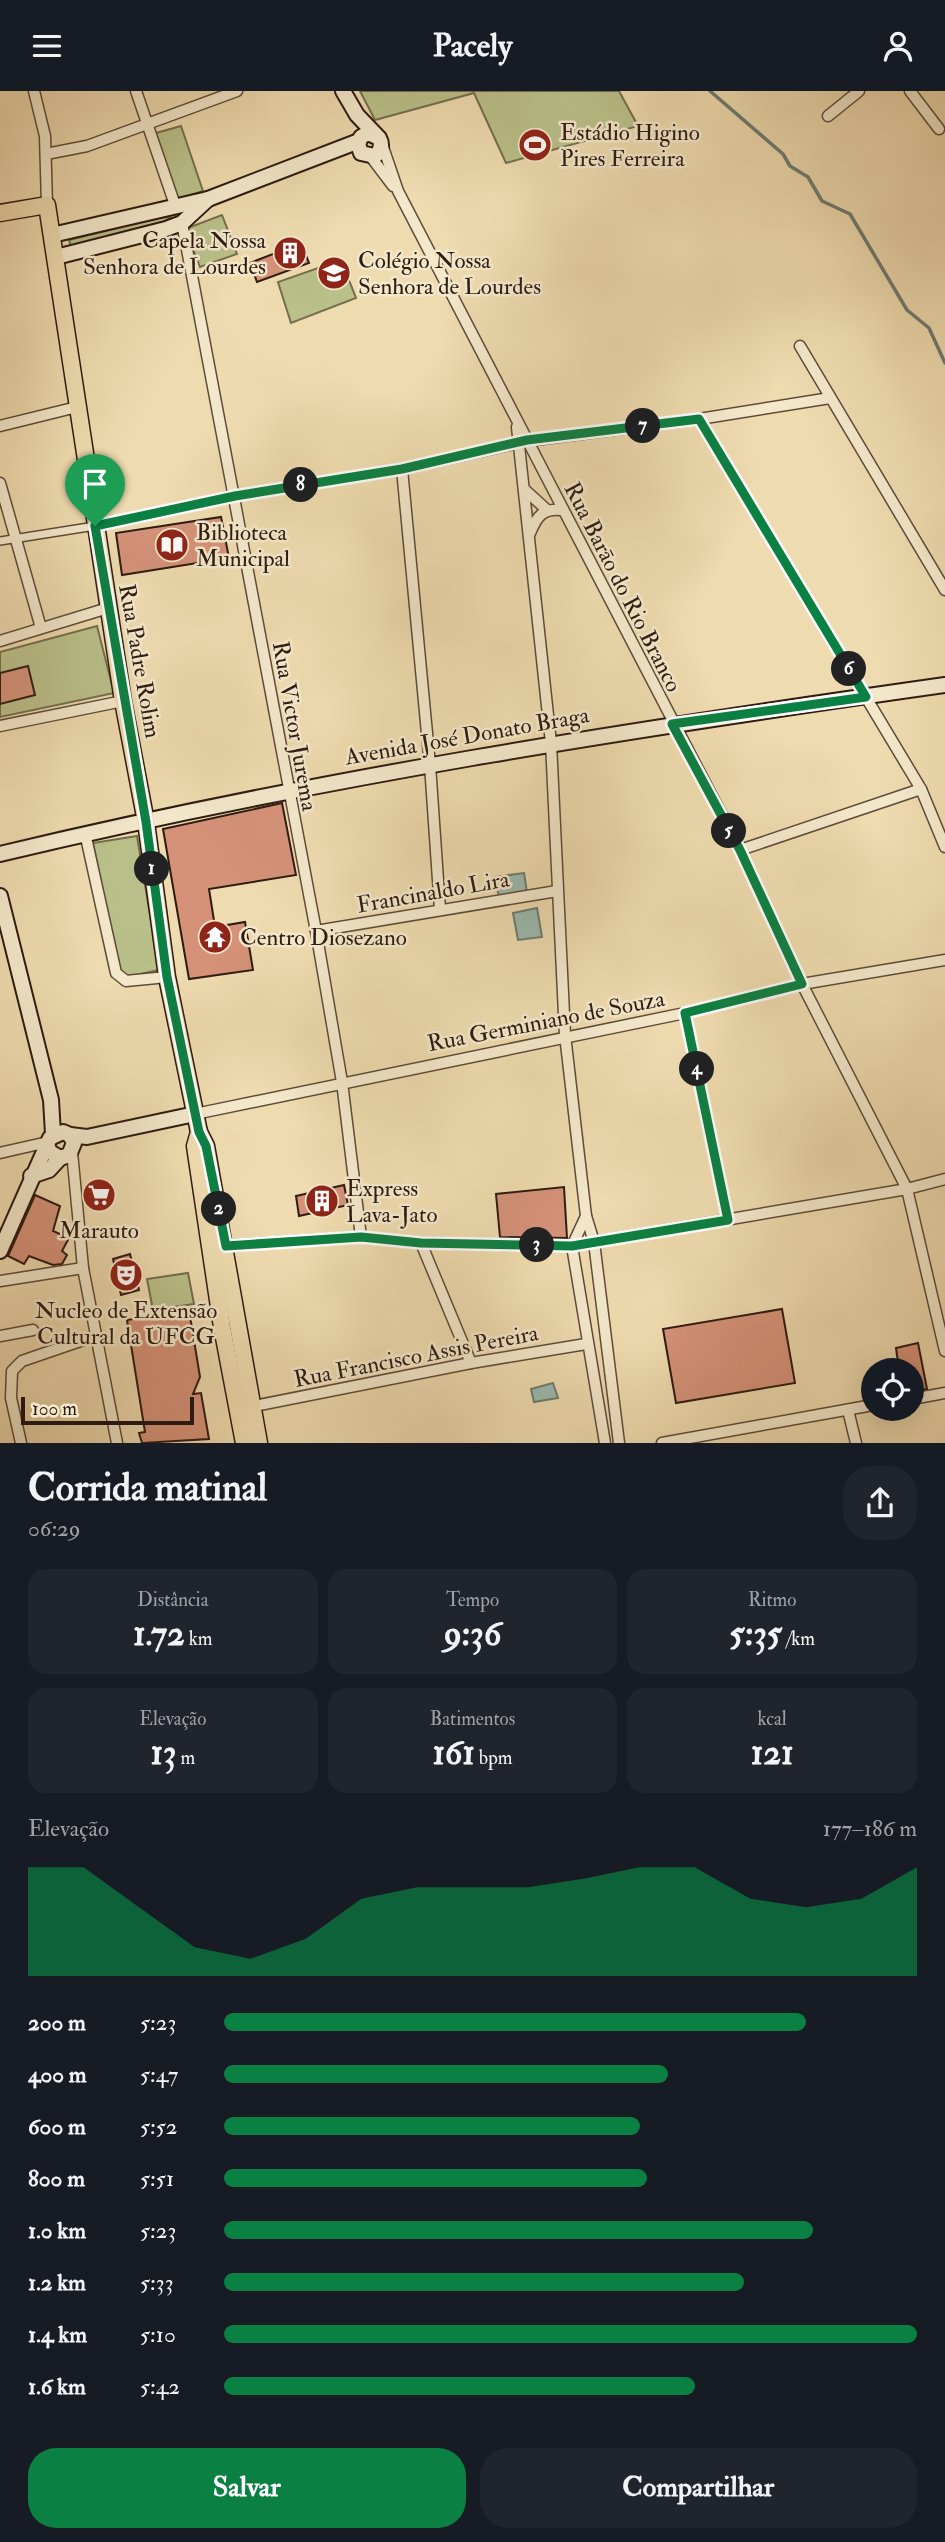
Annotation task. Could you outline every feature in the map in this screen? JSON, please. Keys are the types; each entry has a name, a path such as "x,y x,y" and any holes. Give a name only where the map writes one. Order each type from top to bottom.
{"main road":[{"path":"326,156 370,157 381,150 380,140 357,115 343,91"},
{"path":"357,115 359,150 370,157"},
{"path":"52,235 208,199 326,156 368,133 380,140"},
{"path":"56,257 182,223 208,199"},
{"path":"0,213 47,205"},
{"name":"Rua Padre Rolim","path":"47,205 108,608 146,822 167,977 199,1132 206,1146 219,1246"},
{"name":"Avenida José Donato Braga","path":"0,854 85,833 287,792 551,743 945,685"},
{"path":"0,896 62,1145 49,1170 31,1176 0,1251"},
{"path":"62,1145 87,1137 195,1114"},
{"path":"219,1246 254,1406 259,1443"},
{"path":"219,1246 244,1443"}],"street":[{"name":"Rua Padre Rolim","path":"34,91 43,120 47,205"},
{"path":"136,91 175,205"},
{"path":"46,154 87,146 148,121 237,91"},
{"path":"828,116 859,91"},
{"path":"910,91 939,129"},
{"name":"Rua Barāo do Rio Branco","path":"380,140 398,191 516,419 523,441 562,510 740,850 802,984 907,1189 945,1351"},
{"name":"Rua Barāo do Rio Branco","path":"370,157 398,191"},
{"name":"Rua Victor Jurema","path":"182,223 235,496 287,792 316,931 342,1082 361,1237"},
{"path":"800,346 945,590"},
{"path":"0,541 95,526 235,496 402,469 523,441 699,419 830,398"},
{"path":"0,426 77,407"},
{"path":"699,419 921,789 945,847"},
{"path":"523,441 524,489 551,743 565,1035 586,1216 594,1242 619,1443"},
{"path":"402,469 430,765 440,909"},
{"path":"0,483 41,628"},
{"path":"524,489 547,510"},
{"path":"530,533 535,520 547,510 562,510"},
{"path":"0,641 108,608"},
{"path":"0,726 123,701"},
{"path":"740,850 921,789"},
{"path":"85,833 116,973 126,981 167,977"},
{"name":"Francinaldo Lira","path":"316,931 556,891"},
{"name":"Rua Germiniano de Souza","path":"195,1114 565,1035 685,1013 802,984 945,960"},
{"path":"685,1013 728,1220"},
{"path":"0,1153 62,1145 74,1184 83,1268 117,1443"},
{"path":"219,1246 361,1237 421,1243 572,1246 907,1189 945,1179"},
{"path":"586,1216 572,1246 586,1344 605,1443"},
{"path":"421,1243 471,1363"},
{"path":"0,1281 83,1268"},
{"path":"0,1336 33,1330"},
{"path":"21,1443 5,1382 12,1371 22,1361 95,1336"},
{"name":"Rua Francisco Assis Pereira","path":"254,1406 471,1363 586,1344"},
{"path":"592,1375 610,1371"},
{"path":"924,1397 945,1393"},
{"path":"662,1443 861,1407"},
{"path":"848,1410 856,1443"}],"green space":[{"name":"Estádio Higino Pires Ferreira","path":"360,91 619,91 638,126 506,163 474,93 375,120"},
{"path":"181,126 203,191 175,200 156,133"},
{"path":"222,215 237,254 200,267 185,229"},
{"path":"162,217 172,218 160,228 71,246 69,240"},
{"path":"341,260 356,298 291,323 278,282"},
{"path":"97,626 114,693 0,717 0,652"},
{"path":"137,836 159,970 121,978 93,843"},
{"path":"188,1273 194,1304 153,1310 147,1279"}],"water":[{"path":"524,873 527,892 499,896 494,877"},
{"path":"537,908 542,937 518,940 513,913"},
{"path":"553,1383 558,1398 534,1402 531,1389"}],"building":[{"name":"Capela Nossa Senhora de Lourdes","path":"301,243 309,263 257,282 250,263"},
{"name":"Biblioteca Municipal","path":"221,517 229,558 122,575 116,533"},
{"path":"28,666 35,695 0,704 0,673"},
{"path":"282,803 296,875 209,889 215,927 245,922 253,970 189,979 163,829"},
{"name":"Express Lava-Jato","path":"344,1185 348,1205 299,1216 296,1196"},
{"path":"564,1187 567,1238 500,1237 496,1194"},
{"path":"35,1195 60,1206 53,1231 69,1238 62,1251 67,1255 62,1264 53,1265 29,1256 24,1264 8,1256"},
{"name":"Nucleo de Extensão Cultural da UFCG","path":"130,1254 139,1290 121,1295 113,1259"},
{"path":"782,1309 795,1383 676,1403 663,1329"},
{"path":"189,1310 200,1377 193,1394 201,1393 209,1439 142,1443 139,1433 145,1432 127,1320"},
{"path":"918,1343 921,1358 897,1358 896,1348"}],"waterway":[{"path":"710,91 783,154 790,166 808,177 822,201 850,214 907,310 929,328 945,363"}],"place":[{"name":"Estádio Higino Pires Ferreira","path":"535,145"},
{"name":"Capela Nossa Senhora de Lourdes","path":"290,253"},
{"name":"Colégio Nossa Senhora de Lourdes","path":"334,273"},
{"name":"Biblioteca Municipal","path":"172,545"},
{"name":"Centro Diosezano","path":"215,937"},
{"name":"Marauto","path":"99,1195"},
{"name":"Express Lava-Jato","path":"322,1201"},
{"name":"Nucleo de Extensão Cultural da UFCG","path":"126,1275"}],"route":[{"path":"699,419 866,697 672,724 740,850 802,984 685,1013 728,1220 572,1246 421,1243 361,1237 226,1246 167,977 146,822 123,701 95,526 235,496 402,469 527,440 699,419"}]}
